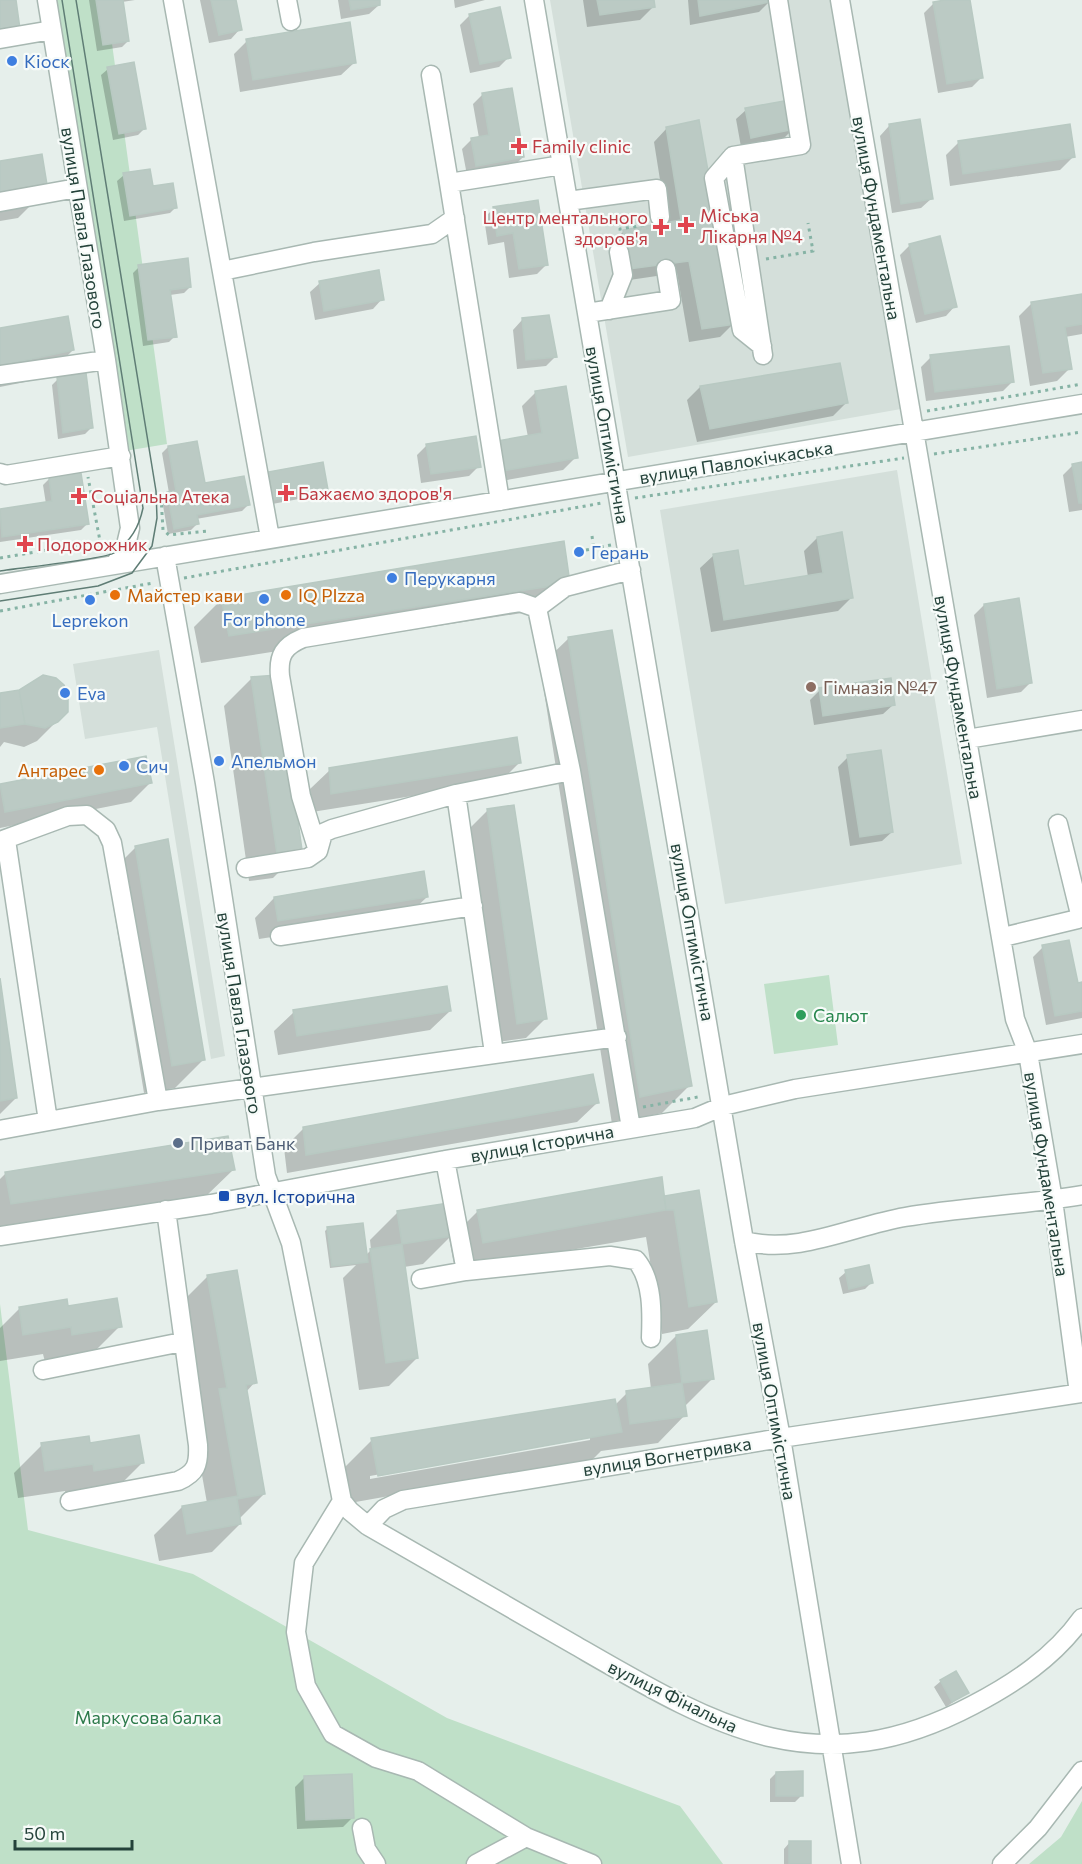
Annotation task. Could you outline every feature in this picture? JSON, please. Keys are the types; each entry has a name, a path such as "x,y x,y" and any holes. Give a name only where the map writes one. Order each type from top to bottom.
{"street":[{"name":"вулиця Павла Глазового","path":"47,0 106,360 130,528 125,549 115,564"},
{"path":"173,0 270,538"},
{"path":"287,0 291,21"},
{"name":"вулиця Оптимістична","path":"534,0 723,1106 744,1241 781,1438 851,1864"},
{"path":"734,156 762,350 742,330 714,178 734,156 801,145 778,0"},
{"name":"вулиця Фундаментальна","path":"840,0 917,456 1003,937 1015,1019 1028,1053 1053,1200 1080,1393"},
{"path":"0,39 52,30"},
{"path":"431,75 500,501"},
{"path":"449,183 562,165"},
{"path":"0,202 77,188"},
{"path":"568,201 657,189 660,217"},
{"path":"222,271 314,252 432,234 455,218"},
{"path":"609,310 623,275 620,246"},
{"path":"587,313 672,308 666,269"},
{"path":"0,375 106,360"},
{"name":"вулиця Павлокічкаська","path":"0,584 1082,404"},
{"path":"0,473 6,476 121,456"},
{"name":"вулиця Павла Глазового","path":"165,556 205,783 252,1089 271,1192 283,1215 291,1243 342,1501"},
{"path":"537,608 565,587 631,570"},
{"path":"318,850 301,796 278,663 289,644 303,638 520,602 530,603 537,608 571,771 631,1128"},
{"path":"967,739 1082,720"},
{"path":"246,868 308,858 318,850 323,833 332,829 456,794 571,771"},
{"path":"456,794 494,1053"},
{"path":"48,1121 3,840 68,816 87,814 106,830 112,843 158,1101"},
{"path":"1003,937 1078,919 1080,914 1058,824"},
{"path":"280,936 472,906"},
{"path":"0,1130 158,1101 617,1037"},
{"name":"вулиця Історична","path":"0,1236 211,1204 445,1160 695,1118 723,1106 795,1089 1082,1044"},
{"path":"445,1160 466,1271"},
{"path":"744,1241 770,1246 796,1243 904,1217 1082,1195"},
{"path":"70,1501 178,1481 191,1476 198,1466 199,1454 182,1342 166,1210"},
{"path":"421,1279 466,1271 610,1256 636,1260 646,1277 652,1316 651,1338"},
{"path":"43,1370 182,1342"},
{"name":"вулиця Вогнетривка","path":"368,1526 384,1509 403,1500 781,1438 1080,1393"},
{"path":"368,1526 342,1501 304,1563 296,1632 306,1686 333,1734 376,1758 418,1771 526,1837 592,1864"},
{"name":"вулиця Фінальна","path":"368,1526 622,1672 713,1720 772,1739 799,1743 832,1744 875,1741 914,1733 956,1715 1001,1691 1032,1669 1060,1645 1082,1618"},
{"path":"1002,1864 1038,1828 1082,1772"},
{"path":"362,1828 366,1849 376,1864"},
{"path":"476,1864 526,1837"}],"path":[{"path":"620,246 620,229 647,225 646,219 660,217"},
{"path":"749,261 813,251 808,222"},
{"path":"628,499 1082,432"},
{"path":"0,558 100,541 86,462"},
{"path":"161,498 163,530 169,534 180,535"},
{"path":"0,610 478,526"},
{"path":"592,536 595,557"},
{"path":"586,550 611,545"}],"shaded area":[{"path":"550,0 832,0 901,409 628,457"},
{"name":"Гімназія №47","path":"897,470 962,864 725,904 660,510"},
{"path":"159,650 225,1056 211,1059 157,727 85,739 73,664"}],"green space":[{"path":"42,0 106,0 167,444 113,453"},
{"name":"Салют","path":"829,975 838,1045 774,1054 764,984"},
{"name":"Маркусова балка","path":"0,1304 28,1530 193,1574 447,1718 680,1806 723,1864 0,1864"},
{"path":"1082,1801 1082,1864 1029,1864 1061,1837"}],"building":[{"path":"0,0 16,0 20,29 0,32"},
{"path":"96,0 123,0 129,41 103,45"},
{"path":"211,0 236,0 242,30 219,35"},
{"path":"349,0 380,0 380,5 351,10"},
{"path":"597,0 654,0 655,7 600,15"},
{"path":"698,0 770,0 770,2 700,16"},
{"path":"970,0 983,78 947,84 933,2"},
{"path":"500,7 511,58 480,64 469,14"},
{"path":"350,22 356,63 253,80 246,39"},
{"path":"134,62 146,129 119,134 107,67"},
{"path":"512,88 524,157 476,166 471,138 489,135 482,93"},
{"path":"789,100 795,129 751,138 745,108"},
{"path":"920,119 933,199 901,204 889,124"},
{"name":"Міська Лікарня №4","path":"699,120 735,324 702,329 689,261 629,269 623,230 681,220 666,127"},
{"path":"1070,124 1075,157 963,174 958,141"},
{"path":"42,154 48,191 0,199 0,161"},
{"path":"150,169 153,186 173,183 177,208 130,216 123,173"},
{"path":"538,200 548,265 519,269 513,233 497,236 493,207"},
{"path":"940,236 957,307 925,314 909,244"},
{"path":"188,258 191,287 170,290 177,337 148,340 138,265"},
{"path":"379,270 384,300 324,311 319,281"},
{"path":"1082,294 1082,324 1065,327 1072,369 1043,373 1031,302"},
{"path":"549,315 557,357 526,360 522,318"},
{"path":"68,316 74,350 0,366 0,328"},
{"path":"1009,346 1014,382 935,392 930,355"},
{"path":"840,363 848,403 710,429 700,386"},
{"path":"86,373 93,428 63,433 57,377"},
{"path":"566,386 578,458 502,471 497,441 542,433 535,391"},
{"path":"476,436 481,467 431,474 426,444"},
{"path":"197,441 205,483 244,476 250,505 197,515 199,524 174,529 167,492 176,491 168,446"},
{"path":"323,462 328,490 273,500 268,472"},
{"path":"1082,462 1082,503 1079,503 1072,464"},
{"path":"81,473 89,524 2,537 0,509 52,501 49,478"},
{"path":"842,532 853,598 724,620 713,554 738,550 744,586 823,573 817,537"},
{"path":"564,541 570,583 229,636 221,598"},
{"path":"1019,598 1032,683 997,689 984,604"},
{"path":"612,630 692,1086 640,1097 568,637"},
{"path":"43,675 56,678 64,685 68,694 68,712 58,722 45,728 25,724 19,690"},
{"path":"277,675 302,850 277,854 251,677"},
{"path":"891,678 895,705 823,716 819,688"},
{"path":"19,690 25,724 0,728 0,693"},
{"path":"517,737 521,763 331,794 329,768"},
{"path":"881,750 893,832 860,837 847,755"},
{"path":"146,756 152,783 5,812 0,784"},
{"path":"514,805 547,1019 517,1024 487,809"},
{"path":"168,839 205,1060 172,1066 135,846"},
{"path":"424,871 428,897 278,921 274,897"},
{"path":"1069,940 1078,983 1082,982 1082,1011 1055,1016 1042,945"},
{"path":"0,978 17,1098 0,1101"},
{"path":"447,986 451,1011 297,1036 293,1010"},
{"path":"593,1074 599,1103 306,1155 303,1127"},
{"path":"228,1136 235,1170 11,1204 5,1172"},
{"path":"662,1177 666,1210 483,1243 477,1210"},
{"path":"699,1190 717,1302 689,1307 674,1210 666,1210 664,1196"},
{"path":"448,1203 452,1236 402,1244 397,1211"},
{"path":"363,1223 368,1262 332,1266 327,1227"},
{"path":"402,1244 418,1358 386,1363 370,1249"},
{"path":"869,1265 873,1283 849,1289 845,1270"},
{"path":"237,1270 257,1383 246,1385 265,1494 237,1499 241,1524 187,1534 182,1506 238,1496 219,1389 227,1388 207,1275"},
{"path":"117,1298 122,1327 72,1335 71,1327 23,1335 19,1307 67,1299 68,1306"},
{"path":"707,1330 714,1379 682,1383 676,1335"},
{"path":"682,1383 687,1416 630,1424 626,1391"},
{"path":"615,1399 622,1432 378,1476 371,1438"},
{"path":"139,1435 144,1463 94,1471 93,1464 45,1471 41,1443 89,1436 90,1443"},
{"path":"956,1671 969,1693 952,1702 940,1680"},
{"path":"803,1771 803,1796 776,1796 776,1772"},
{"path":"352,1774 354,1818 306,1820 304,1776"},
{"path":"789,1841 811,1841 811,1864 789,1864"}],"tram line":[{"path":"0,571 79,561 114,553 133,533 143,508 62,0"},
{"path":"0,601 98,586 132,573 152,546 157,518 156,491 76,0"}],"place":[{"name":"Кіоск","path":"12,61"},
{"name":"Family clinic","path":"519,146"},
{"name":"Міська Лікарня №4","path":"686,225"},
{"name":"Центр ментального здоров'я","path":"661,227"},
{"name":"Бажаємо здоров'я","path":"286,493"},
{"name":"Соціальна Атека","path":"79,496"},
{"name":"Подорожник","path":"25,544"},
{"name":"Герань","path":"579,552"},
{"name":"Перукарня","path":"392,578"},
{"name":"Майстер кави","path":"115,595"},
{"name":"IQ PIzza","path":"286,595"},
{"name":"For phone","path":"264,599"},
{"name":"Leprekon","path":"90,600"},
{"name":"Гімназія №47","path":"811,687"},
{"name":"Eva","path":"65,693"},
{"name":"Апельмон","path":"219,761"},
{"name":"Сич","path":"124,766"},
{"name":"Антарес","path":"99,770"},
{"name":"Салют","path":"801,1015"},
{"name":"Приват Банк","path":"178,1143"},
{"name":"вул. Історична","path":"224,1196"}]}
